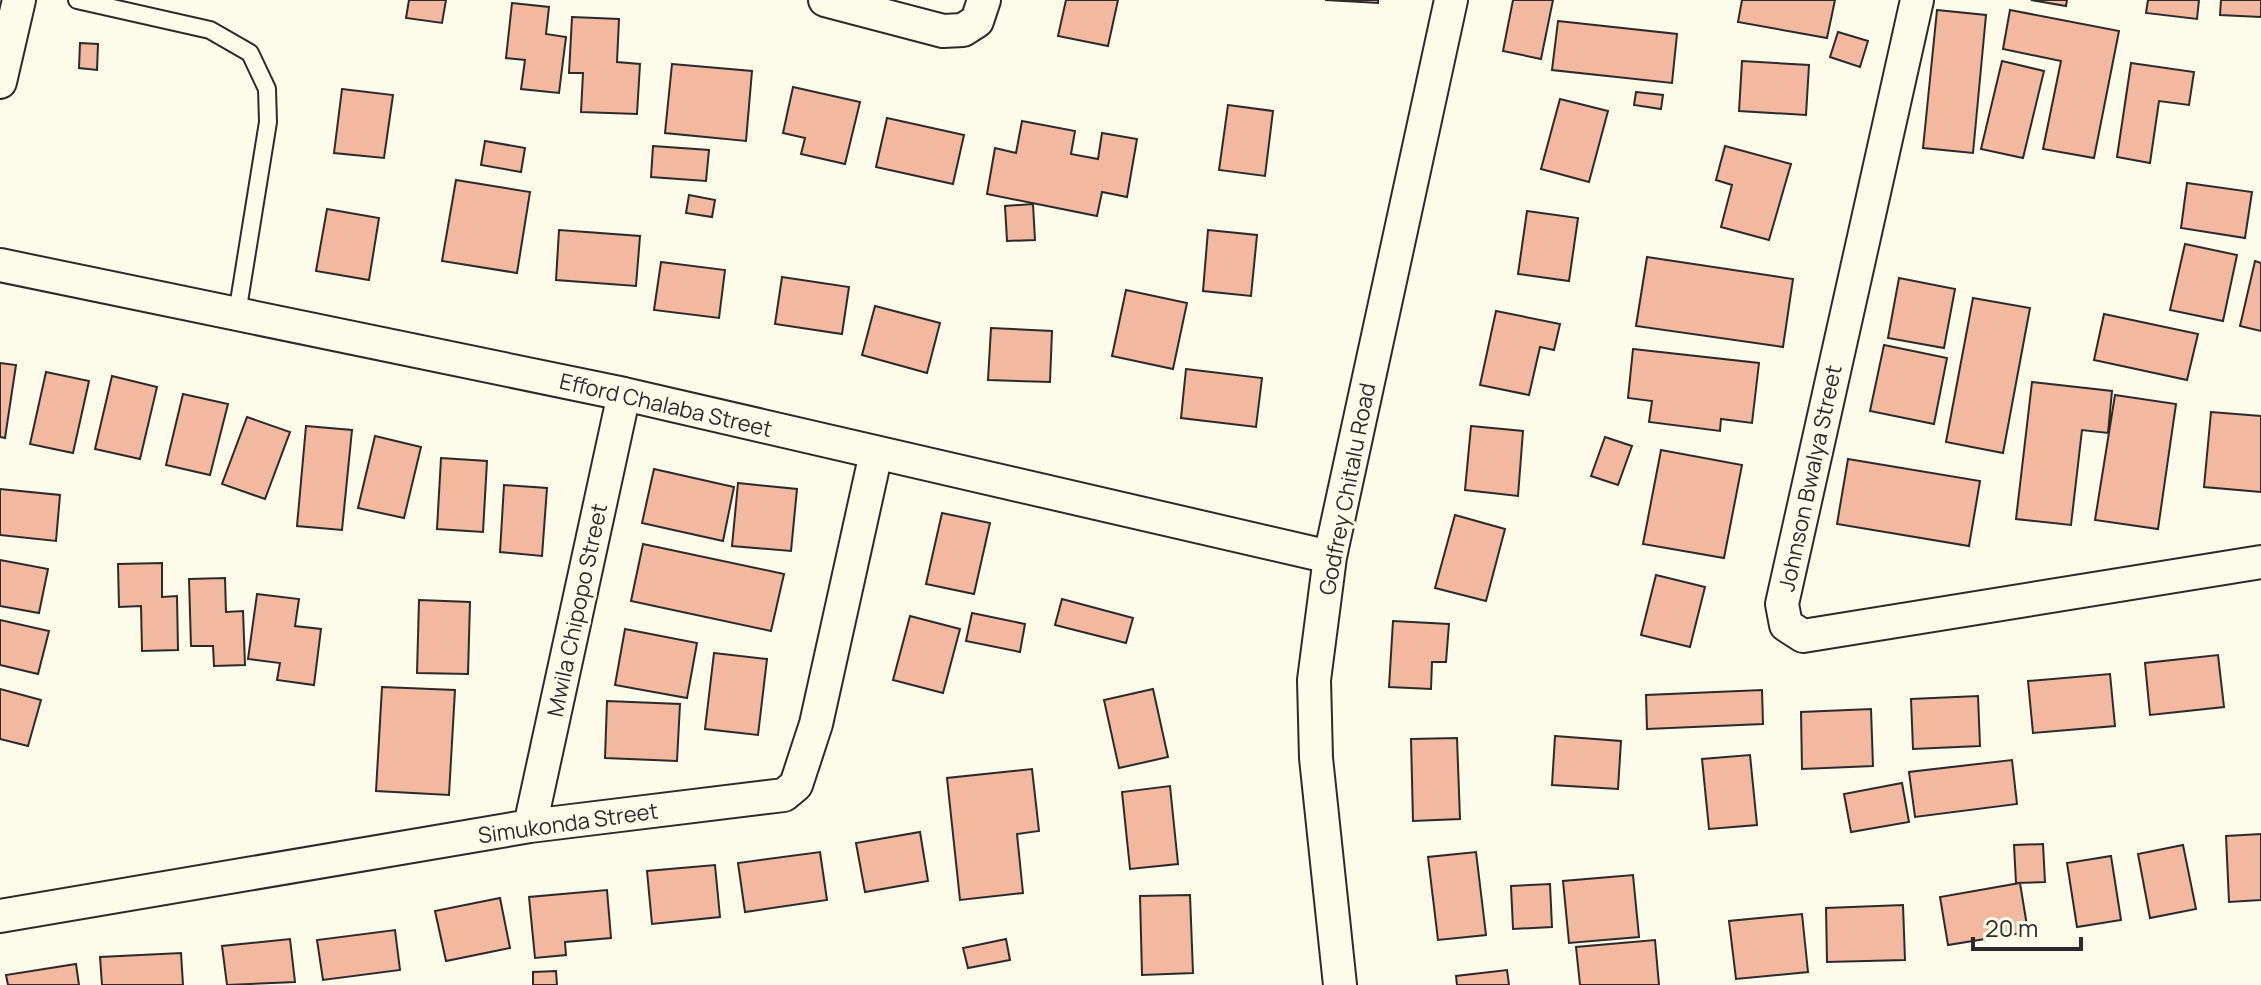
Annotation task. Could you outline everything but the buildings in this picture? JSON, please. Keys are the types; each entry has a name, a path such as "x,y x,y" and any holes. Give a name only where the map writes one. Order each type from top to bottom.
{"street":[{"path":"0,82 19,0"},
{"path":"825,0 943,31 963,30 977,21 984,0"},
{"name":"Godfrey Chitalu Road","path":"1340,985 1316,758 1314,680 1330,557 1451,0"},
{"name":"Johnson Bwalya Street","path":"1917,0 1782,604 1786,625 1803,636 2261,562"},
{"name":"Efford Chalaba Street","path":"0,265 624,394 1330,557"},
{"name":"Mwila Chipopo Street","path":"530,826 624,394"},
{"name":"Simukonda Street","path":"0,916 530,826 784,795 796,785 816,724 876,453"}],"lane":[{"path":"77,0 210,30 250,53 267,89 268,122 237,314"}]}
